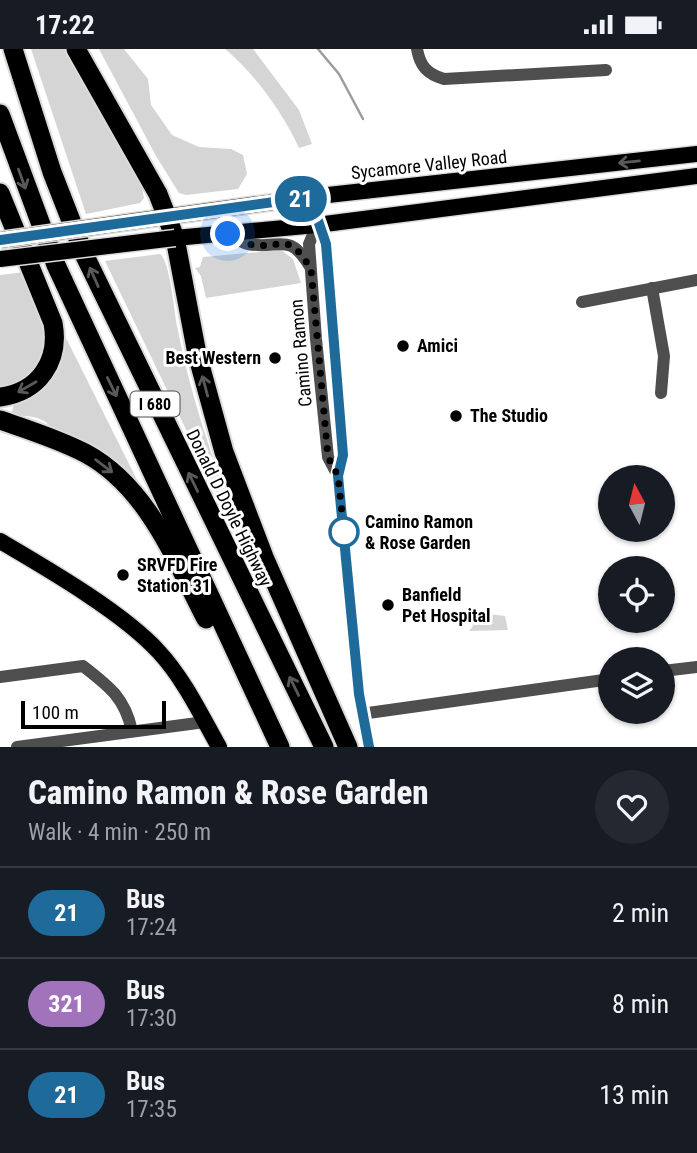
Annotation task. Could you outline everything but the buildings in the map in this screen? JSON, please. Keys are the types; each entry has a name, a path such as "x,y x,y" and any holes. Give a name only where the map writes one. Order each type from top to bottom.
{"highway":[{"name":"Donald D Doyle Highway","path":"13,49 52,172 84,254 324,747"},
{"path":"76,49 158,194 175,237 199,364 224,451 264,557 348,747"},
{"name":"I 680","path":"0,114 56,265 280,747"},
{"path":"0,193 53,323 55,337 48,369 38,381 26,390 0,397"},
{"path":"0,420 86,454 134,493 165,541 243,692 270,726"}],"main road":[{"name":"Sycamore Valley Road","path":"0,240 310,197 697,154"},
{"path":"0,259 175,237 317,225 697,176"},
{"path":"0,541 123,621 156,649 219,747"}],"street":[{"path":"417,49 424,67 444,79 606,70"},
{"name":"Camino Ramon","path":"310,197 317,225 326,244 343,455 338,476 362,714 369,747"},
{"name":"Camino Ramon","path":"317,225 309,244 311,269 328,457 338,476"},
{"path":"228,234 248,244 285,242 300,251 311,269"},
{"path":"582,302 697,280"},
{"path":"652,288 663,356 661,393"},
{"path":"0,677 83,666 108,686 128,710 132,731"},
{"path":"675,670 697,667"},
{"path":"362,714 598,681"},
{"path":"17,747 205,722"}],"shaded area":[{"path":"31,49 67,49 82,82 90,90 141,182 144,198 140,203 86,214"},
{"path":"99,49 124,49 148,79 151,105 172,135 199,147 231,149 243,155 247,174 238,189 186,195 179,193 156,156"},
{"path":"225,49 253,49 299,110 312,144 299,148 267,95"},
{"path":"281,250 293,259 301,283 206,298 201,276 195,268 200,267 203,257"},
{"path":"160,254 169,276 177,326 197,407 243,538 242,546 105,261"},
{"path":"24,272 45,322 44,351 41,360 29,375 0,388 0,275"},
{"path":"65,339 141,488 43,421 34,417 11,415 15,400"},
{"path":"489,614 505,616 508,630 469,631 473,626 469,619"}],"waterway":[{"path":"318,49 339,74 363,119"}],"bus line":[{"name":"21","path":"0,240 310,197 317,225 326,244 343,455 338,476 359,694 369,747"}],"place":[{"name":"Amici","path":"403,346"},
{"name":"Best Western","path":"275,358"},
{"name":"The Studio","path":"456,416"},
{"name":"Camino Ramon & Rose Garden","path":"344,532"},
{"name":"SRVFD Fire Station 31","path":"123,575"},
{"name":"Banfield Pet Hospital","path":"388,605"}],"route":[{"path":"228,234 248,244 285,242 300,251 311,269 328,457 338,476 344,532"}]}
